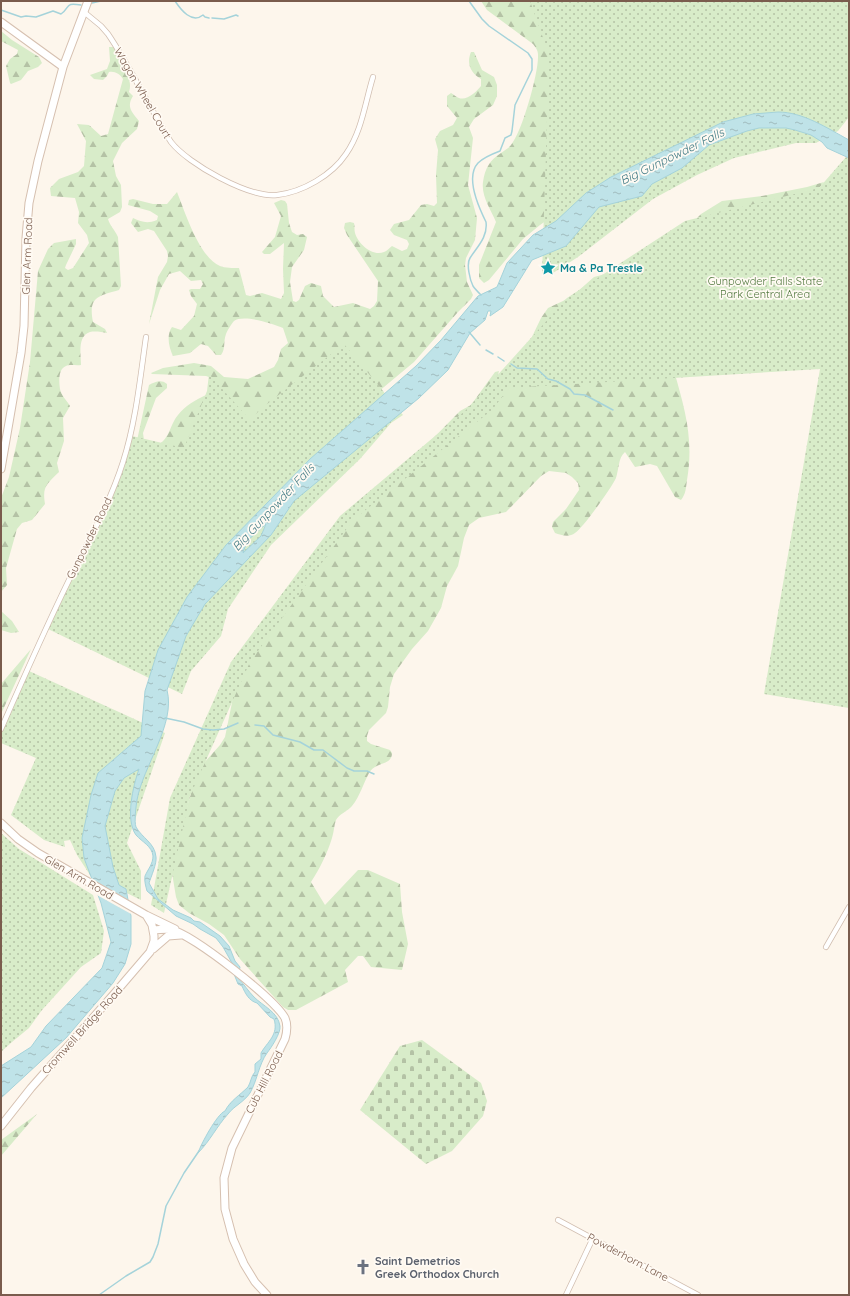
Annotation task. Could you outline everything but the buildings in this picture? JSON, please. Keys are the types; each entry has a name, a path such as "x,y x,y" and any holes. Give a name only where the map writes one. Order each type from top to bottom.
{"main road":[{"name":"Glen Arm Road","path":"1,469 21,353 24,326 26,238 29,203 38,161 63,67 88,1"},
{"path":"1,22 63,67"},
{"name":"Glen Arm Road","path":"1,823 18,839 38,853 146,915 167,924 184,935"},
{"path":"146,915 154,930"},
{"name":"Cub Hill Road","path":"154,930 167,929 184,935 237,973 283,1015 287,1024 287,1033 278,1055 232,1148 224,1178 225,1209 235,1243 249,1273 267,1295"},
{"name":"Cromwell Bridge Road","path":"1,1126 30,1088 150,952 154,941 154,930"},
{"path":"150,952 168,936 184,935"}],"street":[{"name":"Wagon Wheel Court","path":"84,12 108,34 162,127 172,142 183,154 214,175 228,182 262,194 277,195 302,188 316,182 335,167 346,155 359,128 373,77"},
{"name":"Gunpowder Road","path":"1,729 52,616 109,497 123,463 138,396 146,337"},
{"path":"826,947 849,906"},
{"name":"Powderhorn Lane","path":"558,1220 698,1295"},
{"path":"566,1295 593,1238"}],"green space":[{"path":"481,1 581,1 560,211 523,239 489,280 484,283 479,278 479,265 496,222 483,192 484,177 491,162 510,146 520,128 533,88 538,55 533,44 487,10"},
{"path":"530,1 849,1 849,117 838,131 816,143 796,143 734,158 697,175 653,199 578,257 553,273 542,274 548,52"},
{"path":"1,31 12,40 39,57 42,63 38,67 28,71 21,80 11,84 6,66 10,59 17,54 18,50 1,41"},
{"path":"109,47 113,47 126,68 130,81 129,92 133,96 130,106 132,112 139,121 137,129 122,143 113,161 116,176 121,185 122,207 120,212 108,219 118,237 121,286 119,290 100,296 93,302 93,322 105,329 107,333 90,332 86,334 81,342 81,365 66,366 60,373 59,383 61,391 70,406 63,418 64,441 57,463 59,472 46,486 44,493 45,504 32,520 22,523 17,529 6,568 7,585 1,592 1,498 9,477 20,428 30,362 38,271 48,249 54,243 76,239 76,244 65,268 68,270 73,268 89,243 87,235 78,223 79,212 75,198 51,196 50,188 59,179 78,172 84,166 86,141 77,124 89,125 101,136 108,134 123,79 115,72 109,72 103,80 94,79 90,75 107,69 110,61"},
{"path":"471,52 474,52 482,70 494,77 497,85 497,96 493,105 474,119 469,127 473,138 468,185 477,218 475,240 466,258 465,265 467,282 473,295 471,299 414,362 342,422 133,459 149,385 160,381 167,384 167,388 156,398 143,433 144,440 157,446 165,439 175,419 181,412 190,404 206,395 211,383 209,377 206,376 151,373 163,368 194,363 211,366 224,377 248,379 274,367 281,349 288,343 283,328 258,320 239,319 234,321 225,337 221,355 216,355 208,346 201,344 190,353 173,356 169,342 170,330 172,327 181,330 194,316 197,304 191,296 189,290 200,289 203,284 201,280 191,281 180,271 169,274 160,290 149,324 158,277 167,262 168,256 167,251 154,231 148,229 138,232 131,223 133,218 147,222 157,220 158,216 150,211 128,205 129,200 133,199 153,204 167,204 177,192 199,244 212,261 222,267 239,268 246,295 250,296 262,293 281,299 284,293 284,243 270,254 264,254 262,252 275,237 281,216 274,203 281,200 285,201 287,204 289,223 292,232 297,235 303,234 307,237 304,250 292,267 290,282 293,301 296,302 299,300 305,286 311,283 321,286 323,296 334,307 353,303 370,309 377,301 378,281 347,235 344,228 345,223 354,223 355,232 359,241 366,248 375,253 385,252 392,246 402,251 407,249 409,244 407,240 394,235 390,230 394,224 409,220 421,205 427,204 434,206 437,203 436,175 438,150 435,139 440,131 453,125 457,118 447,106 447,96 451,93 462,99 474,93 481,86 481,79 470,68 469,60"},
{"name":"Gunpowder Falls State Park Central Area","path":"846,157 849,158 849,708 764,694 820,369 509,388 492,410 353,520 250,662 190,796 164,913 151,905 170,798 231,662 340,516 466,410 567,298 685,221 819,188"},
{"path":"824,182 674,371 682,398 689,438 689,465 686,490 681,500 675,497 657,466 650,464 635,467 625,452 620,460 616,478 609,490 584,524 573,535 565,536 555,533 552,527 553,522 566,509 579,490 578,483 566,473 549,471 541,476 506,512 479,518 469,525 464,538 458,566 447,586 441,608 428,631 412,649 394,674 390,687 386,713 369,730 367,741 371,744 390,750 392,753 391,757 387,762 372,769 355,802 336,820 333,836 328,850 311,882 325,905 358,870 368,870 400,884 402,912 408,944 402,970 371,967 363,956 358,956 345,970 348,982 296,1010 288,1010 283,1007 240,959 224,935 179,905 176,897 172,873 172,858 195,780 203,764 225,737 237,678 265,624 377,489 398,474 460,411 471,405 495,372 499,371 497,378 530,341 541,318 548,308 577,292 594,277 617,271 692,223 701,214 722,201 762,196"},
{"path":"344,344 403,415 391,423 360,459 271,545 228,609 221,636 191,671 182,694 48,629 120,478 132,436 184,448 207,391 209,374 250,420 262,408"},
{"path":"1,611 12,621 19,632 11,633 1,630"},
{"path":"31,649 1,714 1,684"},
{"path":"29,671 165,733 127,843 141,871 141,900 90,875 77,855 70,840 64,841 65,847 44,840 11,815 36,758 1,743 1,734"},
{"path":"1,833 19,849 93,895 104,931 101,953 81,967 42,1010 29,1028 1,1052"},
{"path":"422,1040 481,1083 487,1101 483,1116 452,1151 426,1164 360,1110 400,1046"},
{"path":"37,1114 1,1156 1,1140"}],"water":[{"name":"Big Gunpowder Falls","path":"778,112 787,113 815,122 849,140 849,158 827,148 822,142 811,135 786,128 759,128 709,145 682,168 652,184 642,196 599,207 566,246 532,260 503,307 490,316 491,311 488,311 485,320 470,333 448,370 419,398 294,501 271,535 205,604 186,636 167,690 169,703 163,731 140,787 136,806 135,825 151,844 155,852 156,863 149,883 158,899 173,910 191,918 194,921 200,922 220,936 229,946 235,961 240,967 238,978 254,997 273,1013 279,1021 279,1032 264,1057 250,1093 230,1111 198,1153 214,1123 232,1101 248,1087 255,1072 255,1064 261,1059 261,1053 272,1038 275,1025 274,1019 270,1017 257,1003 250,999 242,986 238,984 234,974 236,967 216,938 176,916 147,891 145,876 152,862 153,856 151,849 136,835 131,821 131,803 134,784 139,769 124,778 115,791 105,826 113,867 119,885 126,889 131,916 131,944 125,964 113,983 66,1038 1,1098 1,1066 31,1047 46,1026 102,968 111,942 101,903 84,858 82,838 91,795 98,773 141,736 145,691 158,650 187,597 226,545 310,459 416,366 441,340 478,296 497,287 507,263 533,235 556,221 586,193 611,177 723,122 753,114","holes":["266,524 261,536 243,553 247,541"]}],"pier":[{"path":"89,878 130,901 133,915 95,894"}],"waterway":[{"path":"92,3 101,1"},
{"path":"175,1 187,15 195,18 203,15 209,18"},
{"path":"469,1 489,26 528,53 532,59 532,70 515,105 511,135 505,138 500,151 483,159 474,169 474,192 486,222 486,227 484,237 470,258 468,268 473,286 481,295"},
{"path":"1,10 21,17 36,17 53,11 61,14 68,6 72,4 81,5"},
{"path":"212,18 224,19 236,15 238,16"},
{"path":"469,332 480,345"},
{"path":"486,350 493,354"},
{"path":"498,357 504,361"},
{"path":"511,364 517,368 537,369 548,379 556,381 570,389 574,394 585,395 613,410"},
{"path":"165,718 184,722 203,729 213,730 224,729 238,723"},
{"path":"255,725 264,726 273,735 300,742 314,750 323,750 347,768 354,771 367,771 374,774"},
{"path":"99,1295 126,1276 150,1262 158,1244 166,1206 184,1173 199,1151"}],"place":[{"name":"Ma & Pa Trestle","path":"548,268"},
{"name":"Saint Demetrios Greek Orthodox Church","path":"363,1267"}]}
